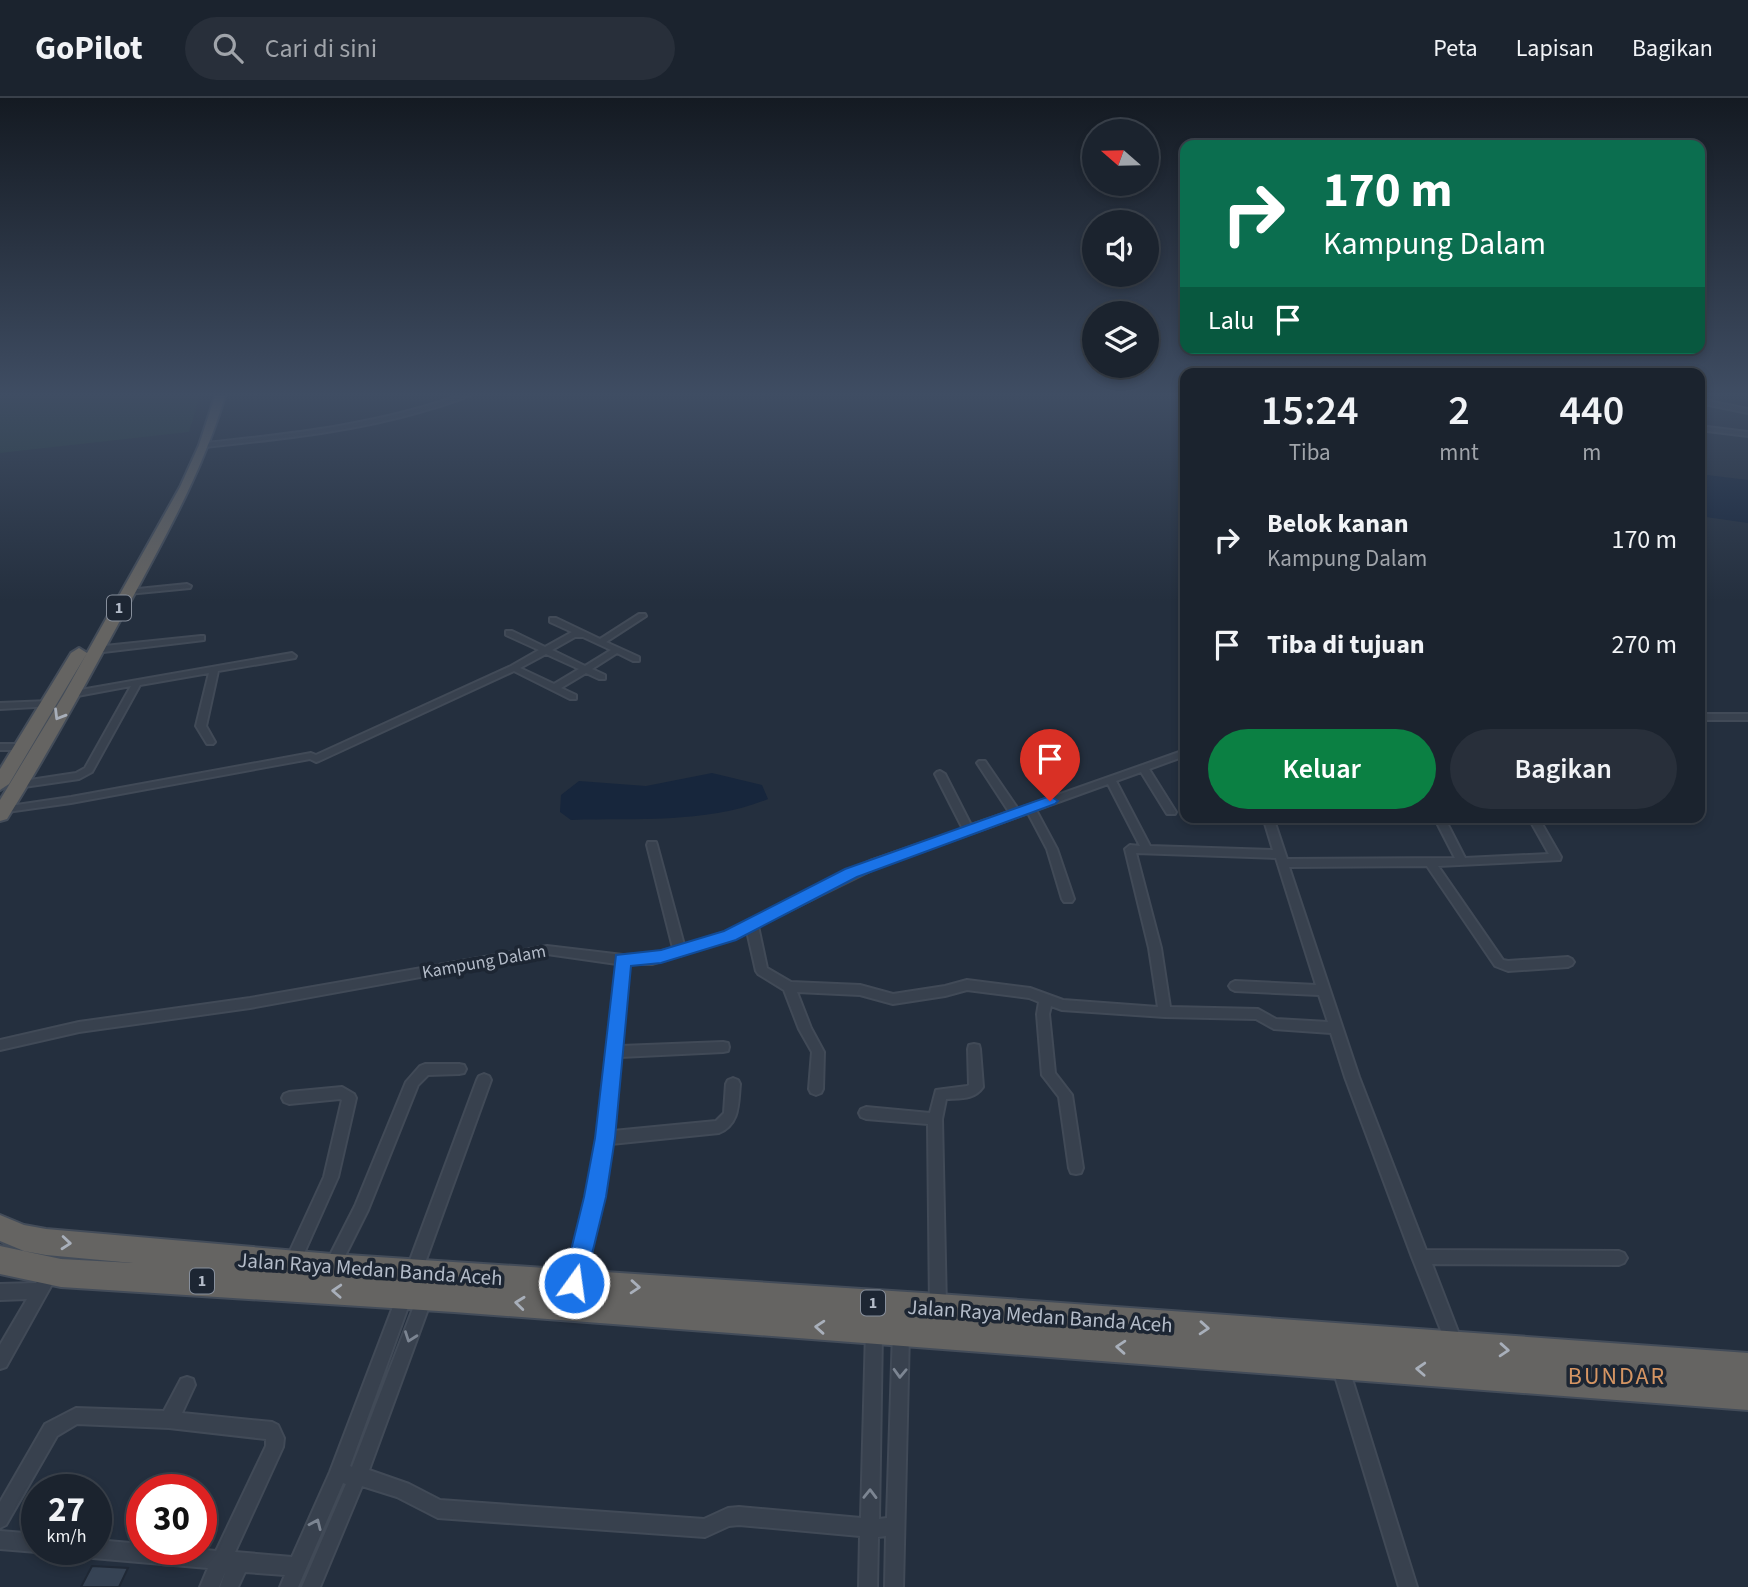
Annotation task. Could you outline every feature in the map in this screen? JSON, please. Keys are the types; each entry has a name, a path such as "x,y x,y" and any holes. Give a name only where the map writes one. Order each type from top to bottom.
{"highway":[{"name":"1","path":"11,780 72,694 128,593 186,462"},
{"name":"1","path":"1,812 22,747 154,530 186,487 197,462"},
{"path":"98,619 114,617"},
{"name":"Jalan Raya Medan Banda Aceh","path":"0,1228 24,1238 47,1242 332,1268 419,1283 888,1318 938,1308 1748,1368"},
{"name":"Jalan Raya Medan Banda Aceh","path":"0,1260 46,1281 574,1283 888,1318 1339,1363 1748,1395"},
{"path":"1683,1365 1696,1392"}],"street":[{"path":"128,593 187,586"},
{"path":"600,642 642,616"},
{"path":"553,620 636,659"},
{"path":"509,633 602,677"},
{"path":"1,812 311,756 316,759 514,668 580,634"},
{"path":"95,650 201,638"},
{"path":"554,688 617,650"},
{"path":"72,694 292,656"},
{"path":"514,668 573,696"},
{"path":"210,742 201,726 214,670"},
{"path":"11,780 79,776 89,770 137,683"},
{"path":"0,706 50,704"},
{"path":"1705,717 1748,717"},
{"path":"0,747 22,747"},
{"name":"Kampung Dalam","path":"0,1045 79,1027 250,1003 547,950 623,960 641,960 680,952 752,926 851,873 1180,754"},
{"path":"982,763 1016,814"},
{"path":"1143,767 1171,811"},
{"path":"940,774 970,831"},
{"path":"1111,780 1146,848"},
{"path":"1030,808 1052,849 1068,899"},
{"path":"1270,823 1336,1028 1420,1257 1456,1346"},
{"path":"1442,823 1462,862"},
{"path":"1165,1012 1155,948 1129,854 1131,848 1282,859 1462,862 1556,857 1536,823"},
{"path":"652,845 680,952"},
{"path":"1430,862 1499,963 1508,966 1568,962"},
{"path":"752,926 762,971 789,987 860,990 893,999 967,985 1024,992 1081,1008 1258,1014 1274,1024 1336,1028"},
{"path":"574,1283 595,1197 605,1138 623,960"},
{"path":"1235,986 1323,990"},
{"path":"789,987 805,1029 818,1052 816,1089"},
{"path":"1046,999 1043,1014 1049,1075 1065,1095 1076,1168"},
{"path":"612,1052 723,1047"},
{"path":"938,1308 935,1119 941,1094 970,1092 976,1087 974,1049"},
{"path":"332,1268 361,1210 413,1082 425,1070 459,1069"},
{"path":"311,1587 358,1475 484,1080"},
{"path":"605,1138 719,1127 731,1115 733,1084"},
{"path":"289,1098 342,1093 349,1098 331,1177 292,1264"},
{"path":"866,1113 935,1119"},
{"path":"1420,1257 1619,1258"},
{"path":"0,1292 46,1281"},
{"path":"0,1361 46,1281"},
{"path":"289,1587 419,1283"},
{"path":"888,1318 895,1527 894,1587"},
{"path":"868,1587 870,1528 888,1318"},
{"path":"1339,1363 1408,1587"},
{"path":"169,1420 187,1385"},
{"path":"0,1519 51,1430 57,1425 85,1415 169,1420 274,1433 274,1447 230,1563 229,1587"},
{"path":"338,1474 358,1475 423,1498 438,1509 705,1528 728,1517 739,1516 870,1528 895,1527"},
{"path":"0,1540 21,1542"},
{"path":"112,1551 297,1567"},
{"path":"209,1587 230,1563"}],"water":[{"path":"1705,475 1748,480 1748,523 1705,517"},
{"path":"712,773 762,785 768,799 721,813 671,818 571,820 560,812 561,795 579,781 646,786"}],"building":[{"path":"92,1566 128,1568 119,1587 81,1587"}],"district":[{"name":"BUNDAR","path":"1617,1376"}],"route":[{"path":"574,1283 595,1197 605,1138 623,960 661,956 730,935 851,873 1050,801"}]}
